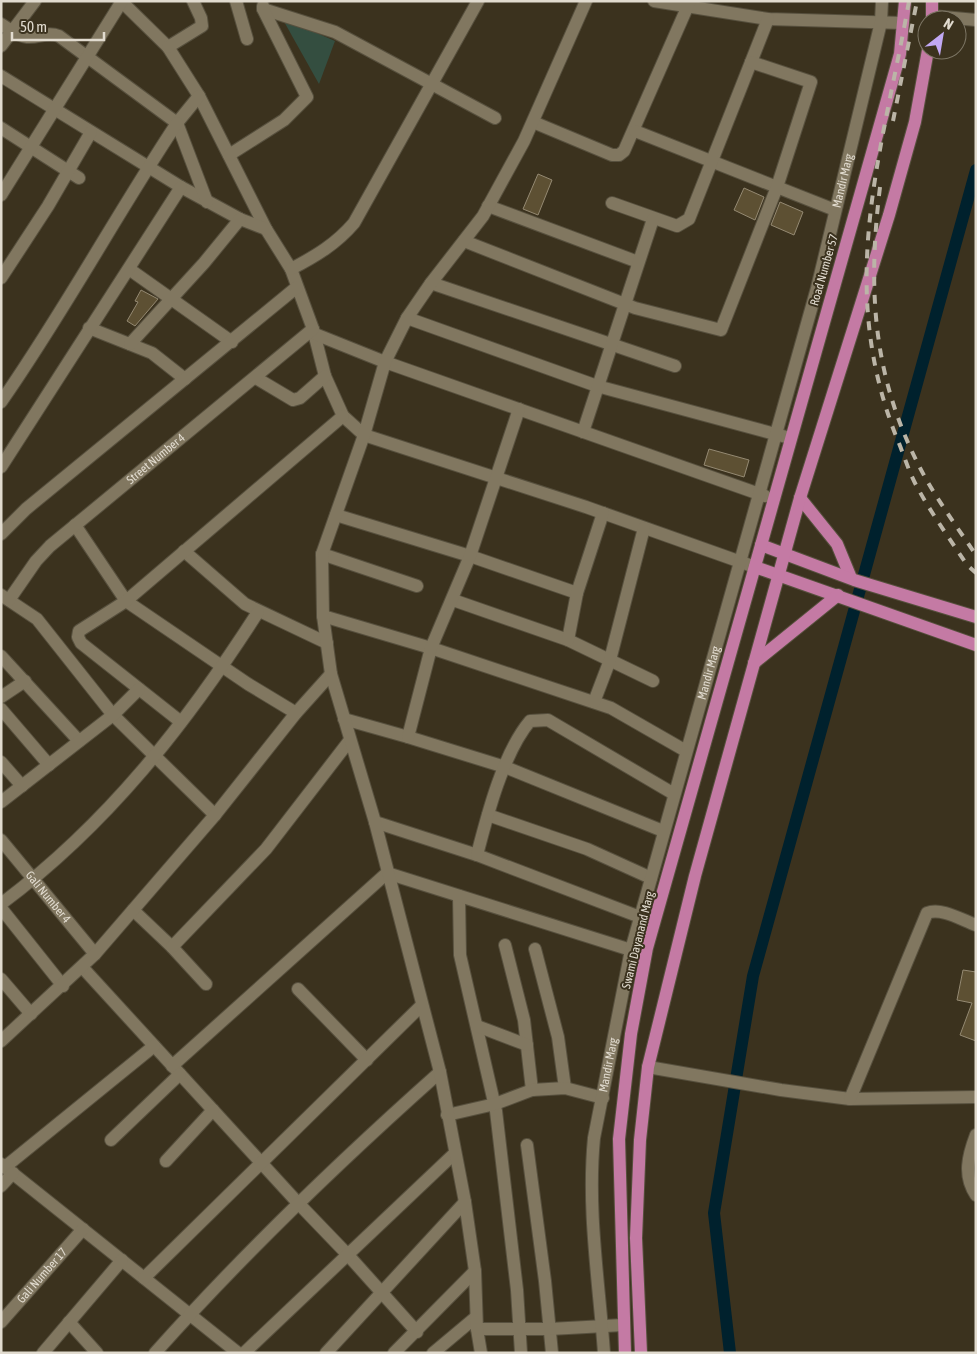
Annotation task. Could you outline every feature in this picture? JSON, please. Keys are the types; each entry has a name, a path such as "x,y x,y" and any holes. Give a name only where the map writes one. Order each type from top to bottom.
{"main road":[{"name":"Road Number 57","path":"761,545 900,54 905,1"},
{"path":"641,1353 636,1238 640,1140 648,1067 695,876 800,498 915,122 926,60"},
{"path":"800,498 837,544 853,579"},
{"path":"761,545 853,579 976,618"},
{"name":"Swami Dayanand Marg","path":"625,1353 619,1139 631,1034 648,948 761,545"},
{"path":"755,567 976,645"},
{"path":"754,663 838,595"}],"street":[{"path":"1,46 35,1"},
{"path":"1,195 122,1 168,47 199,96 266,228 291,269 314,331 325,376 343,416 364,435 603,513 755,567"},
{"path":"168,47 202,26 201,18 193,1"},
{"path":"236,1 247,39"},
{"path":"291,269 323,252 342,238 354,223 478,1"},
{"path":"481,1353 476,1323 475,1271 465,1202 454,1153 440,1072 375,822 331,674 323,616 322,554 364,435 385,362 407,318 488,206 533,122 586,1"},
{"path":"654,1 689,5 768,19 903,23"},
{"name":"Mandir Marg","path":"604,1353 593,1221 591,1164 594,1138 630,950 817,288 881,22 882,1"},
{"path":"264,5 335,32 433,82 495,118"},
{"path":"229,155 284,120 307,98 264,5"},
{"path":"533,122 612,155 619,155 624,151 634,131 689,5"},
{"path":"612,203 677,226 689,218 768,19"},
{"path":"1,24 13,32 28,37 53,34 88,56 177,123 207,202"},
{"path":"464,241 624,304 721,330 777,187 811,82 751,62"},
{"path":"1,76 207,202 240,220 266,228"},
{"path":"1,402 78,284 148,166 177,123 199,96"},
{"path":"1,128 74,175"},
{"path":"634,131 836,210"},
{"path":"1,278 74,175 91,132"},
{"path":"1,467 181,187"},
{"path":"488,206 638,262"},
{"path":"582,432 653,219"},
{"path":"130,344 204,263 240,220"},
{"path":"129,269 232,342"},
{"path":"431,283 675,366"},
{"path":"1,534 26,509 298,287"},
{"path":"407,318 597,386 790,438"},
{"path":"90,328 152,353 185,379"},
{"path":"314,331 385,362 774,500"},
{"name":"Street Number 4","path":"5,598 36,561 75,525 314,331"},
{"path":"256,378 292,400 300,398 325,376"},
{"path":"408,737 431,648 453,600 470,556 518,409"},
{"path":"181,722 81,642 78,636 81,629 126,600 343,416"},
{"path":"568,640 577,593 603,513"},
{"path":"336,514 470,556 577,593"},
{"path":"75,525 126,600 296,713"},
{"path":"594,702 610,660 644,528"},
{"path":"184,551 235,596 258,612 327,643"},
{"path":"322,554 417,586"},
{"path":"5,598 37,619 113,715 216,815"},
{"path":"453,600 568,640 653,681"},
{"path":"1,904 34,880 114,805 155,756 223,666 258,612"},
{"path":"323,616 431,648 594,702 634,720 686,751"},
{"path":"1,656 79,742"},
{"path":"2,1038 63,986 95,954 216,815 296,713 331,674"},
{"path":"1,697 25,681"},
{"path":"1,802 113,715 139,689"},
{"path":"1,708 49,765"},
{"path":"344,719 505,767 663,831"},
{"path":"478,855 488,815 505,767 524,728 530,722 538,719 548,720 674,794"},
{"path":"172,947 266,849 350,740"},
{"path":"1,762 22,786"},
{"path":"488,815 587,849 651,878"},
{"path":"375,822 478,855 640,918"},
{"name":"Gali Number 4","path":"1,840 95,954"},
{"path":"387,874 630,950"},
{"path":"111,1140 176,1070 387,874"},
{"path":"458,896 460,955 495,1104 520,1328 521,1353"},
{"path":"1,908 63,986"},
{"path":"133,910 172,947 206,984"},
{"path":"850,1099 927,914 932,911 940,912 976,925"},
{"path":"505,945 524,1020 532,1090"},
{"path":"535,949 558,1037 565,1088"},
{"path":"82,968 348,1255 416,1332"},
{"path":"1,979 32,1014"},
{"path":"298,989 367,1060"},
{"path":"144,1278 422,1006"},
{"path":"477,1026 527,1045"},
{"path":"1,1186 6,1168 154,1046"},
{"path":"648,1067 781,1090 850,1099 976,1097"},
{"path":"155,1353 190,1314 298,1203 362,1141 440,1072"},
{"path":"448,1115 495,1104 532,1090 565,1088 603,1098"},
{"path":"166,1161 213,1110"},
{"path":"976,1135 969,1156 967,1176 976,1196"},
{"path":"527,1144 552,1353"},
{"path":"244,1353 454,1153"},
{"path":"6,1168 238,1353"},
{"path":"326,1353 465,1202"},
{"name":"Gali Number 17","path":"1,1322 83,1229"},
{"path":"43,1353 122,1260"},
{"path":"394,1353 475,1271"},
{"path":"69,1322 97,1353"},
{"path":"433,1353 476,1323 550,1330 623,1325"}],"green space":[{"path":"282,18 335,41 319,84"}],"building":[{"path":"538,174 552,180 538,215 523,209"},
{"path":"744,188 764,197 755,220 734,210"},
{"path":"780,202 803,212 794,235 771,225"},
{"path":"141,290 158,299 135,326 127,321 138,302 135,301"},
{"path":"709,449 749,460 744,477 704,465"},
{"path":"963,970 976,972 976,1041 960,1035 972,1003 957,1000"}],"waterway":[{"path":"730,1353 714,1213 753,976 976,170"}],"railway":[{"path":"909,1 877,166 870,218 867,271 869,325 878,380 910,473 941,526 967,565 976,573"},
{"path":"893,121 917,1"},
{"path":"880,187 874,264 878,337 885,373 908,443 926,479 976,555"}]}
